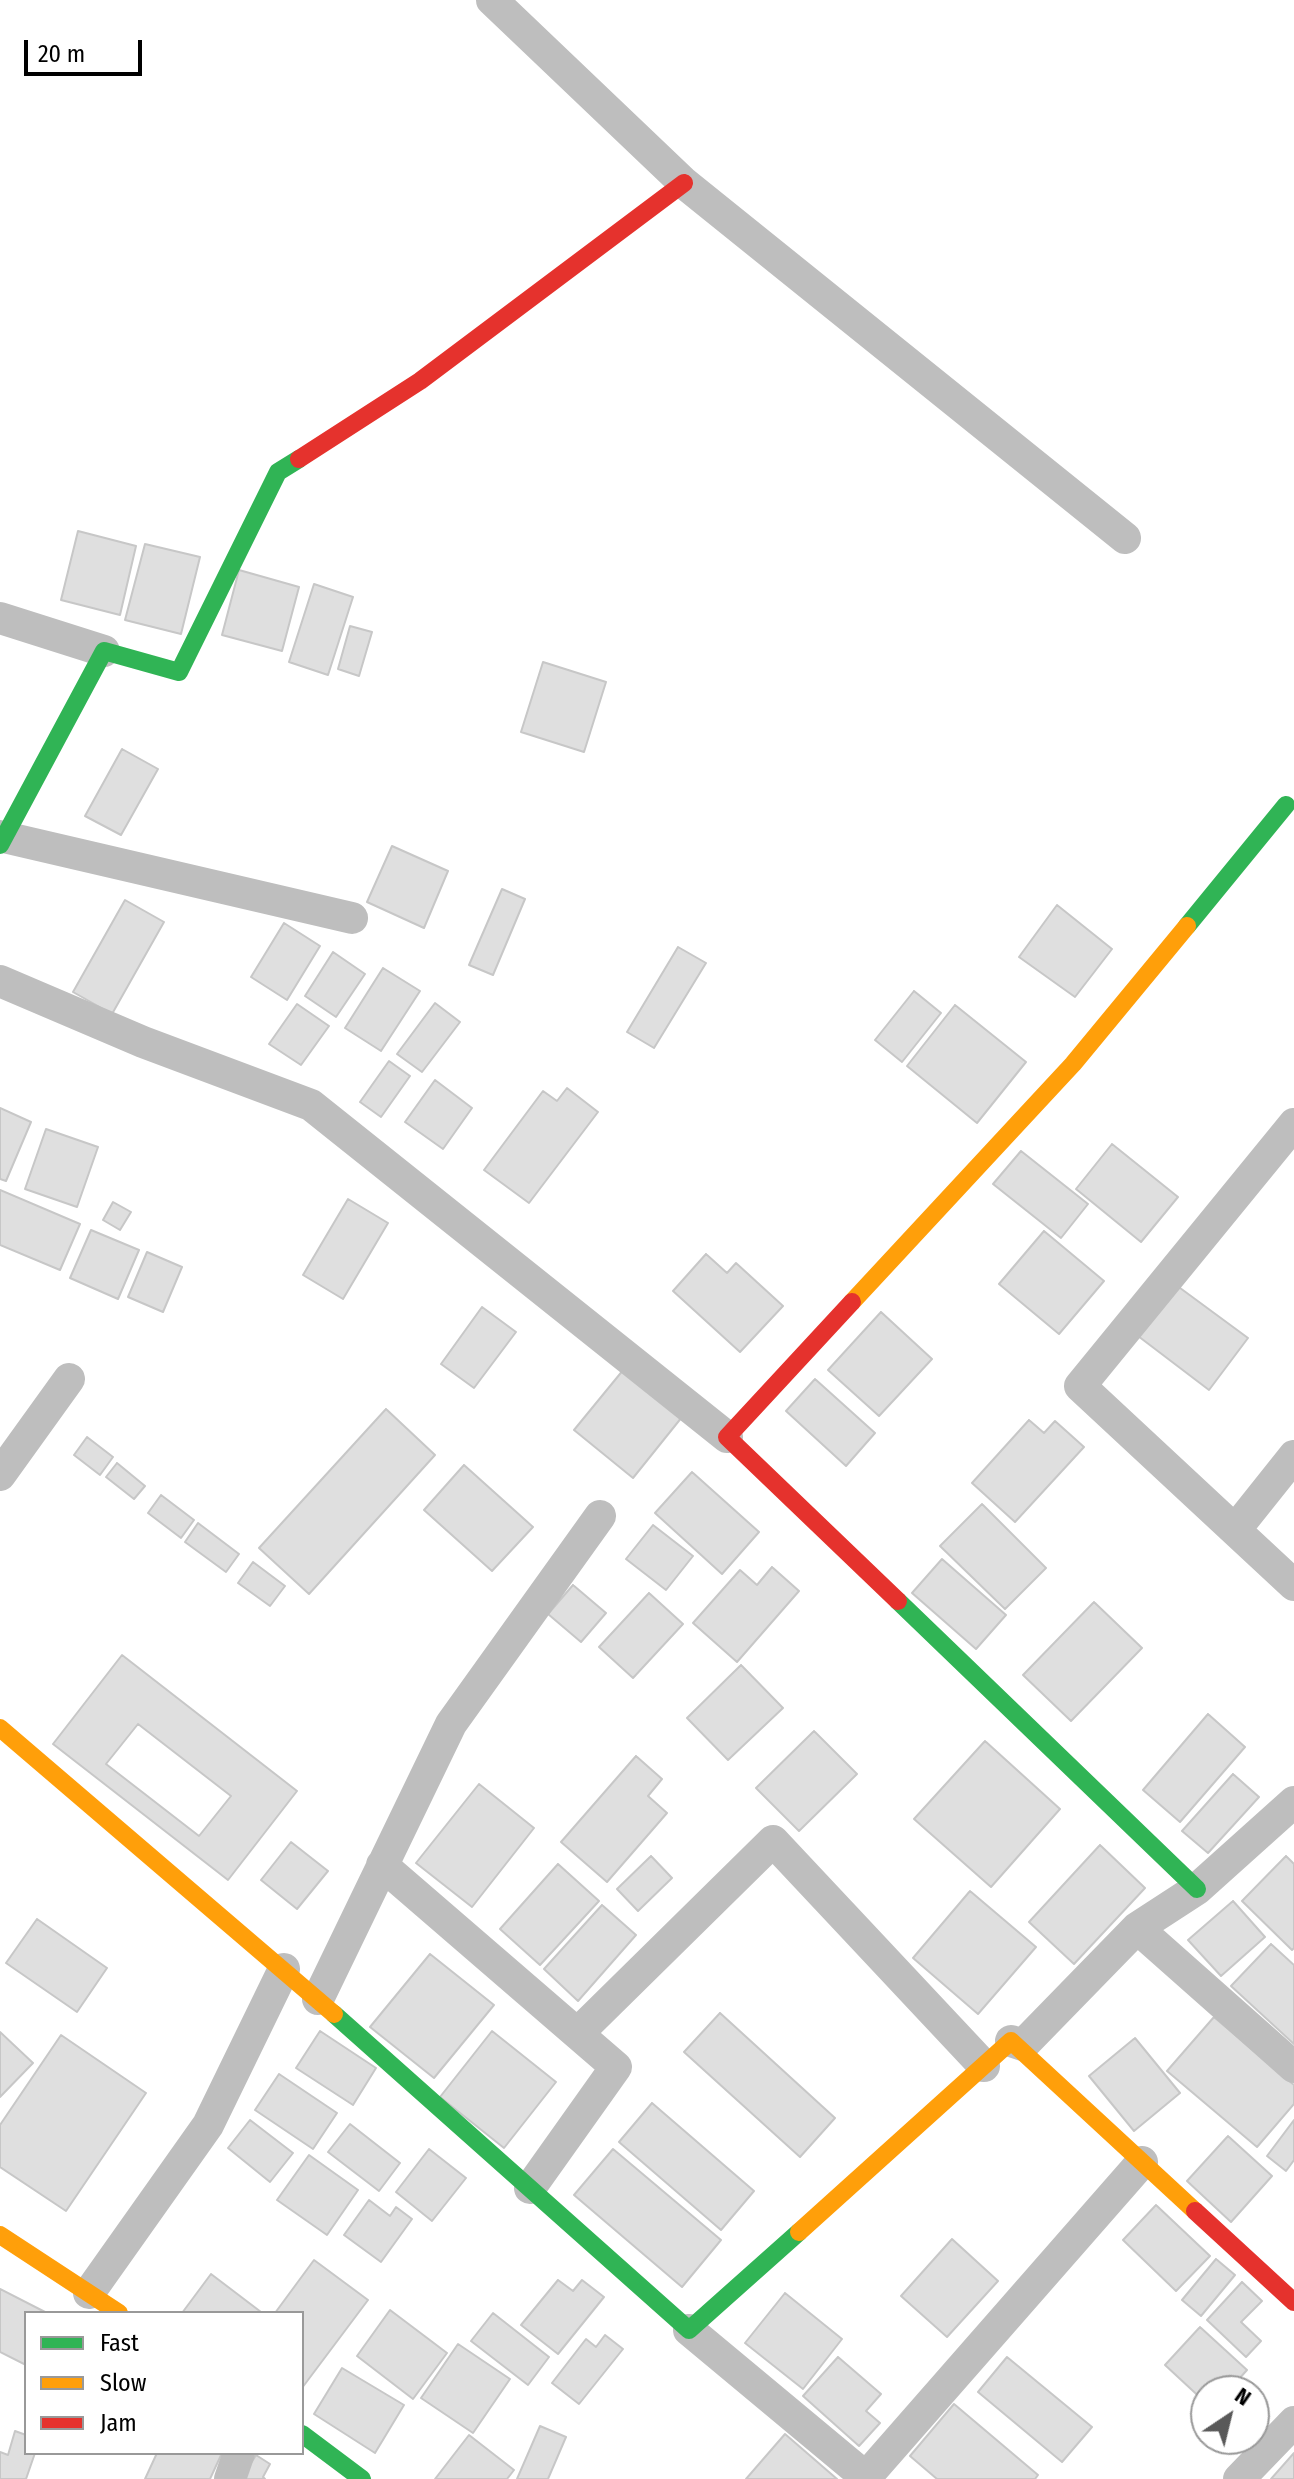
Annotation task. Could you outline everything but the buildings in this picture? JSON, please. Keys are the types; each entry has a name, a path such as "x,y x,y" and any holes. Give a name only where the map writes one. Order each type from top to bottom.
{"street":[{"path":"492,0 684,183 1125,538"},
{"path":"0,618 179,672 278,472 420,381 684,183"},
{"path":"104,651 1,839 352,918"},
{"path":"727,1437 1073,1064 1286,805"},
{"path":"0,981 143,1042 311,1105 727,1437 1197,1889"},
{"path":"1294,1124 1080,1386 1294,1585"},
{"path":"0,1475 69,1379"},
{"path":"1235,1530 1294,1456"},
{"path":"318,1999 451,1724 600,1516"},
{"path":"0,1728 284,1969 689,2330 867,2478 1142,2162"},
{"path":"1011,2041 1023,2045 1137,1928 1197,1889 1293,1805"},
{"path":"578,2033 773,1841 984,2066"},
{"path":"382,1865 616,2067 530,2188"},
{"path":"1137,1928 1294,2067"},
{"path":"89,2293 208,2125 284,1969"},
{"path":"689,2330 1011,2041"},
{"path":"1011,2041 1294,2302"},
{"path":"0,2235 116,2311"},
{"path":"1239,2479 1294,2422"},
{"path":"304,2436 362,2479"},
{"path":"230,2479 238,2455"}],"traffic: fast":[{"path":"0,845 104,651 179,672 278,472 299,459"},
{"path":"1187,926 1286,805"},
{"path":"898,1601 1197,1889"},
{"path":"334,2014 689,2330 799,2232"},
{"path":"304,2436 362,2479"}],"traffic: slow":[{"path":"852,1302 1073,1064 1187,926"},
{"path":"0,1728 334,2014"},
{"path":"799,2232 1011,2041 1195,2211"},
{"path":"0,2235 116,2311"}],"traffic: jam":[{"path":"299,459 420,381 684,183"},
{"path":"852,1302 727,1437 898,1601"},
{"path":"1195,2211 1294,2302"}]}
